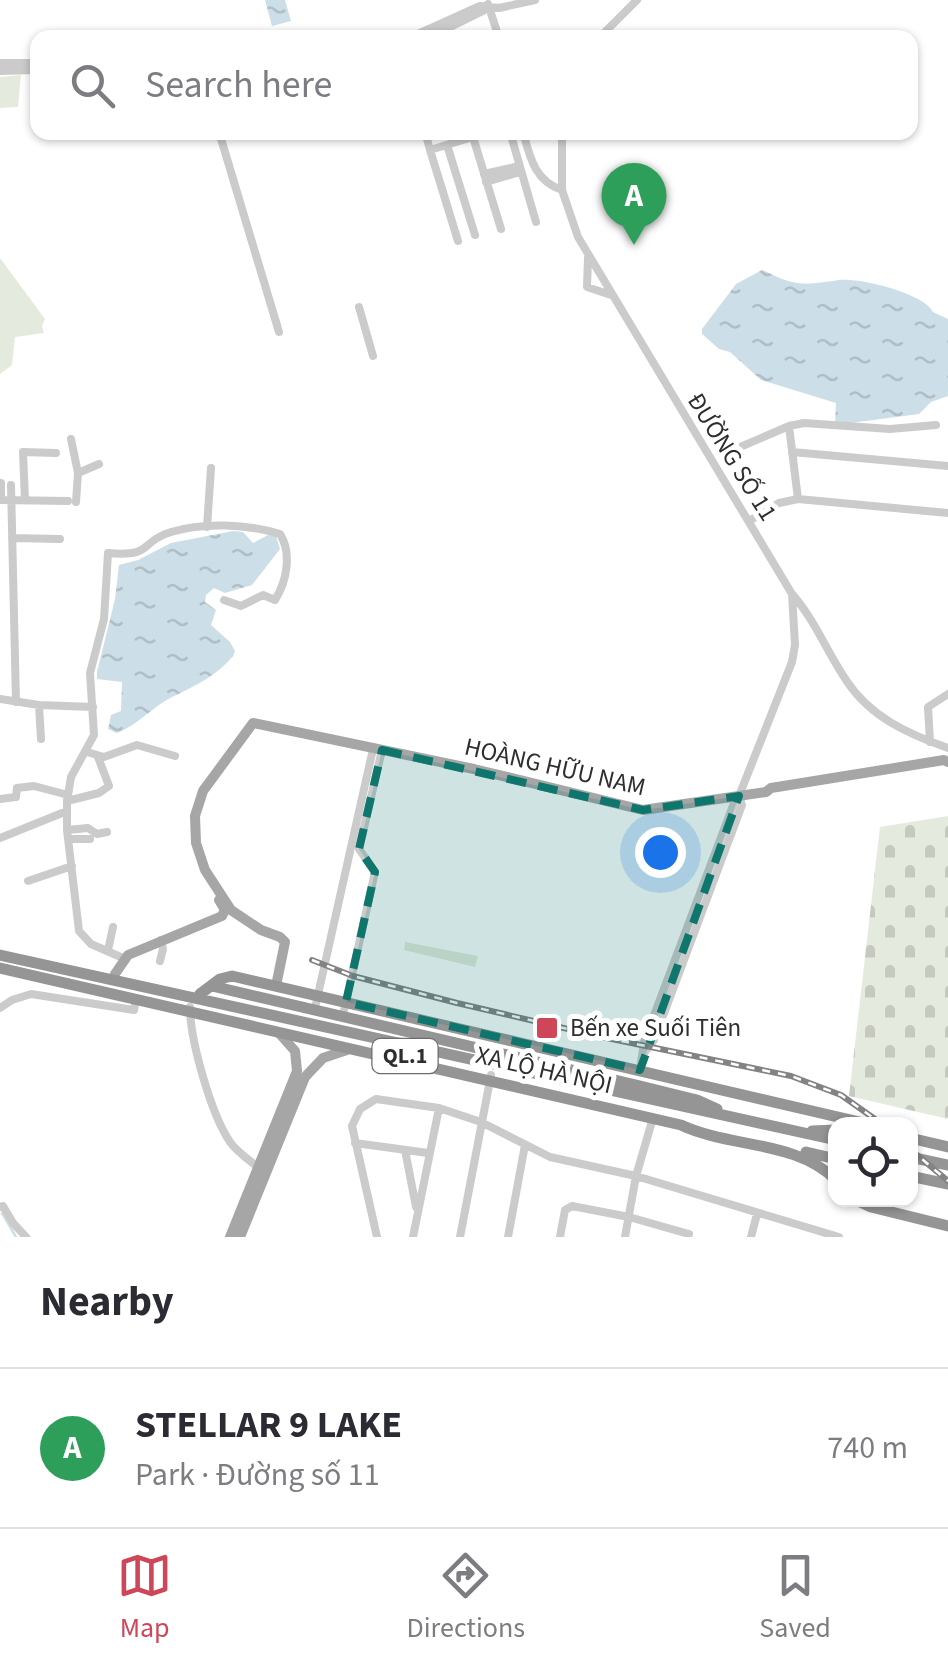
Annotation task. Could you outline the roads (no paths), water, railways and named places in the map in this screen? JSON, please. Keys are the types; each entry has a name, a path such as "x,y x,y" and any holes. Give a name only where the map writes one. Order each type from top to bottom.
{"highway":[{"name":"XA LỘ HÀ NỘI","path":"0,952 114,978 354,1049 411,1060"},
{"name":"XA LỘ HÀ NỘI","path":"0,965 136,997 194,1003 697,1100 743,1120 828,1138"},
{"name":"XA LỘ HÀ NỘI","path":"216,982 232,976 276,986 343,1016 635,1090"},
{"name":"XA LỘ HÀ NỘI","path":"216,982 316,1002 346,1002 838,1117"},
{"path":"194,1003 216,982 298,997"},
{"name":"XA LỘ HÀ NỘI","path":"194,1003 273,1031 828,1157"},
{"name":"QL.1","path":"462,1035 612,1069"},
{"path":"635,1090 640,1070"},
{"name":"XA LỘ HÀ NỘI","path":"491,1078 806,1158 828,1172"},
{"name":"QL.1","path":"665,1082 765,1104 792,1106"},
{"name":"QL.1","path":"798,1132 828,1130"},
{"path":"918,1137 948,1144"},
{"name":"XA LỘ HÀ NỘI","path":"808,1153 828,1170"},
{"path":"918,1159 948,1165"},
{"path":"918,1178 948,1184"},
{"path":"871,1207 948,1222"},
{"path":"893,1207 948,1222"}],"main road":[{"name":"HOÀNG HỮU NAM","path":"124,958 222,916 224,910 196,858 191,815 206,777 246,723 263,719 396,752"},
{"name":"HOÀNG HỮU NAM","path":"276,986 285,942 241,919 212,882 196,842 198,803 210,779 254,723 643,810 772,794 948,762"},
{"path":"114,978 124,958"},
{"path":"240,1237 298,1082 295,1051 286,1038 273,1031"},
{"path":"230,1237 298,1082 323,1058 354,1049"}],"street":[{"path":"488,3 499,8 535,0"},
{"path":"607,30 637,0"},
{"path":"441,30 488,3"},
{"path":"488,3 496,30"},
{"path":"429,30 460,18"},
{"path":"0,67 30,67"},
{"path":"221,140 279,332"},
{"path":"427,140 458,241"},
{"path":"430,150 461,140"},
{"path":"472,140 501,230"},
{"path":"512,140 536,222"},
{"path":"525,140 533,167 551,186 562,190"},
{"name":"ĐƯỜNG SỐ 11","path":"562,140 562,190 570,220 588,257 792,594 808,612 846,682 878,716 948,748"},
{"path":"448,145 475,234"},
{"path":"485,178 533,167"},
{"path":"588,257 587,287 612,296"},
{"path":"359,307 374,356"},
{"path":"724,454 804,423 890,429 936,424"},
{"path":"789,426 798,499"},
{"path":"6,484 0,500 72,502 78,473 71,439"},
{"path":"24,500 23,452 56,453"},
{"path":"792,452 948,466"},
{"path":"78,473 99,464"},
{"path":"208,527 211,468"},
{"path":"6,484 12,500 16,702"},
{"path":"749,521 779,503 798,499 948,513"},
{"path":"124,958 91,944 79,932 67,816 71,777 94,735 90,673 104,619 108,553 136,554 166,534 208,527 227,525 276,532 284,542 286,565 278,597 273,600 263,595 241,606 224,600"},
{"path":"0,544 60,538"},
{"path":"0,585 13,585"},
{"path":"640,1070 644,1042 676,970 734,803 792,662 796,646 792,594"},
{"path":"0,627 13,627"},
{"path":"930,742 928,707 948,694"},
{"path":"0,699 93,708"},
{"path":"39,705 41,739"},
{"path":"87,752 98,757 137,745 175,756"},
{"path":"343,1016 374,872 359,849 378,749"},
{"path":"316,1002 378,749"},
{"path":"0,838 67,816 109,786 98,757"},
{"path":"0,798 16,797 18,787 34,786 90,839"},
{"path":"38,825 67,816 98,834 106,832"},
{"path":"28,881 72,866"},
{"path":"108,950 113,927"},
{"path":"160,940 160,960"},
{"path":"0,1008 26,994 134,1010 136,997"},
{"path":"194,1003 191,1031 225,1133 236,1150 258,1168"},
{"path":"460,1237 491,1078"},
{"path":"377,1237 352,1126 355,1116 376,1099 439,1108 481,1122 550,1157 636,1176 839,1237"},
{"path":"413,1237 439,1108"},
{"path":"625,1237 652,1118"},
{"path":"355,1143 428,1153"},
{"path":"508,1237 525,1145"},
{"path":"405,1150 418,1211"},
{"path":"560,1237 565,1210 572,1206 688,1234"},
{"path":"0,1207 4,1207 26,1237"},
{"path":"751,1237 756,1214"},
{"path":"801,1237 805,1227"}],"water":[{"path":"265,0 285,0 291,21 272,26"},
{"path":"762,270 798,283 848,280 876,284 928,305 948,319 948,396 931,402 919,414 835,425 836,403 761,380 730,352 719,349 702,334 702,329 736,284"},
{"path":"243,532 253,543 268,535 276,536 280,549 252,585 225,593 214,588 206,595 205,602 216,610 211,625 230,642 235,651 233,656 213,675 165,701 125,730 117,733 108,729 111,715 121,711 122,682 97,679 97,672 119,565 171,543"}],"waterway":[{"path":"2,1213 16,1237"}],"railway":[{"path":"312,960 353,976 457,1003 791,1076 841,1095 872,1117"},
{"path":"918,1156 948,1181"}],"place":[{"name":"STELLAR 9 LAKE","path":"634,245"},
{"name":"Bến xe Suối Tiên","path":"547,1028"}]}
